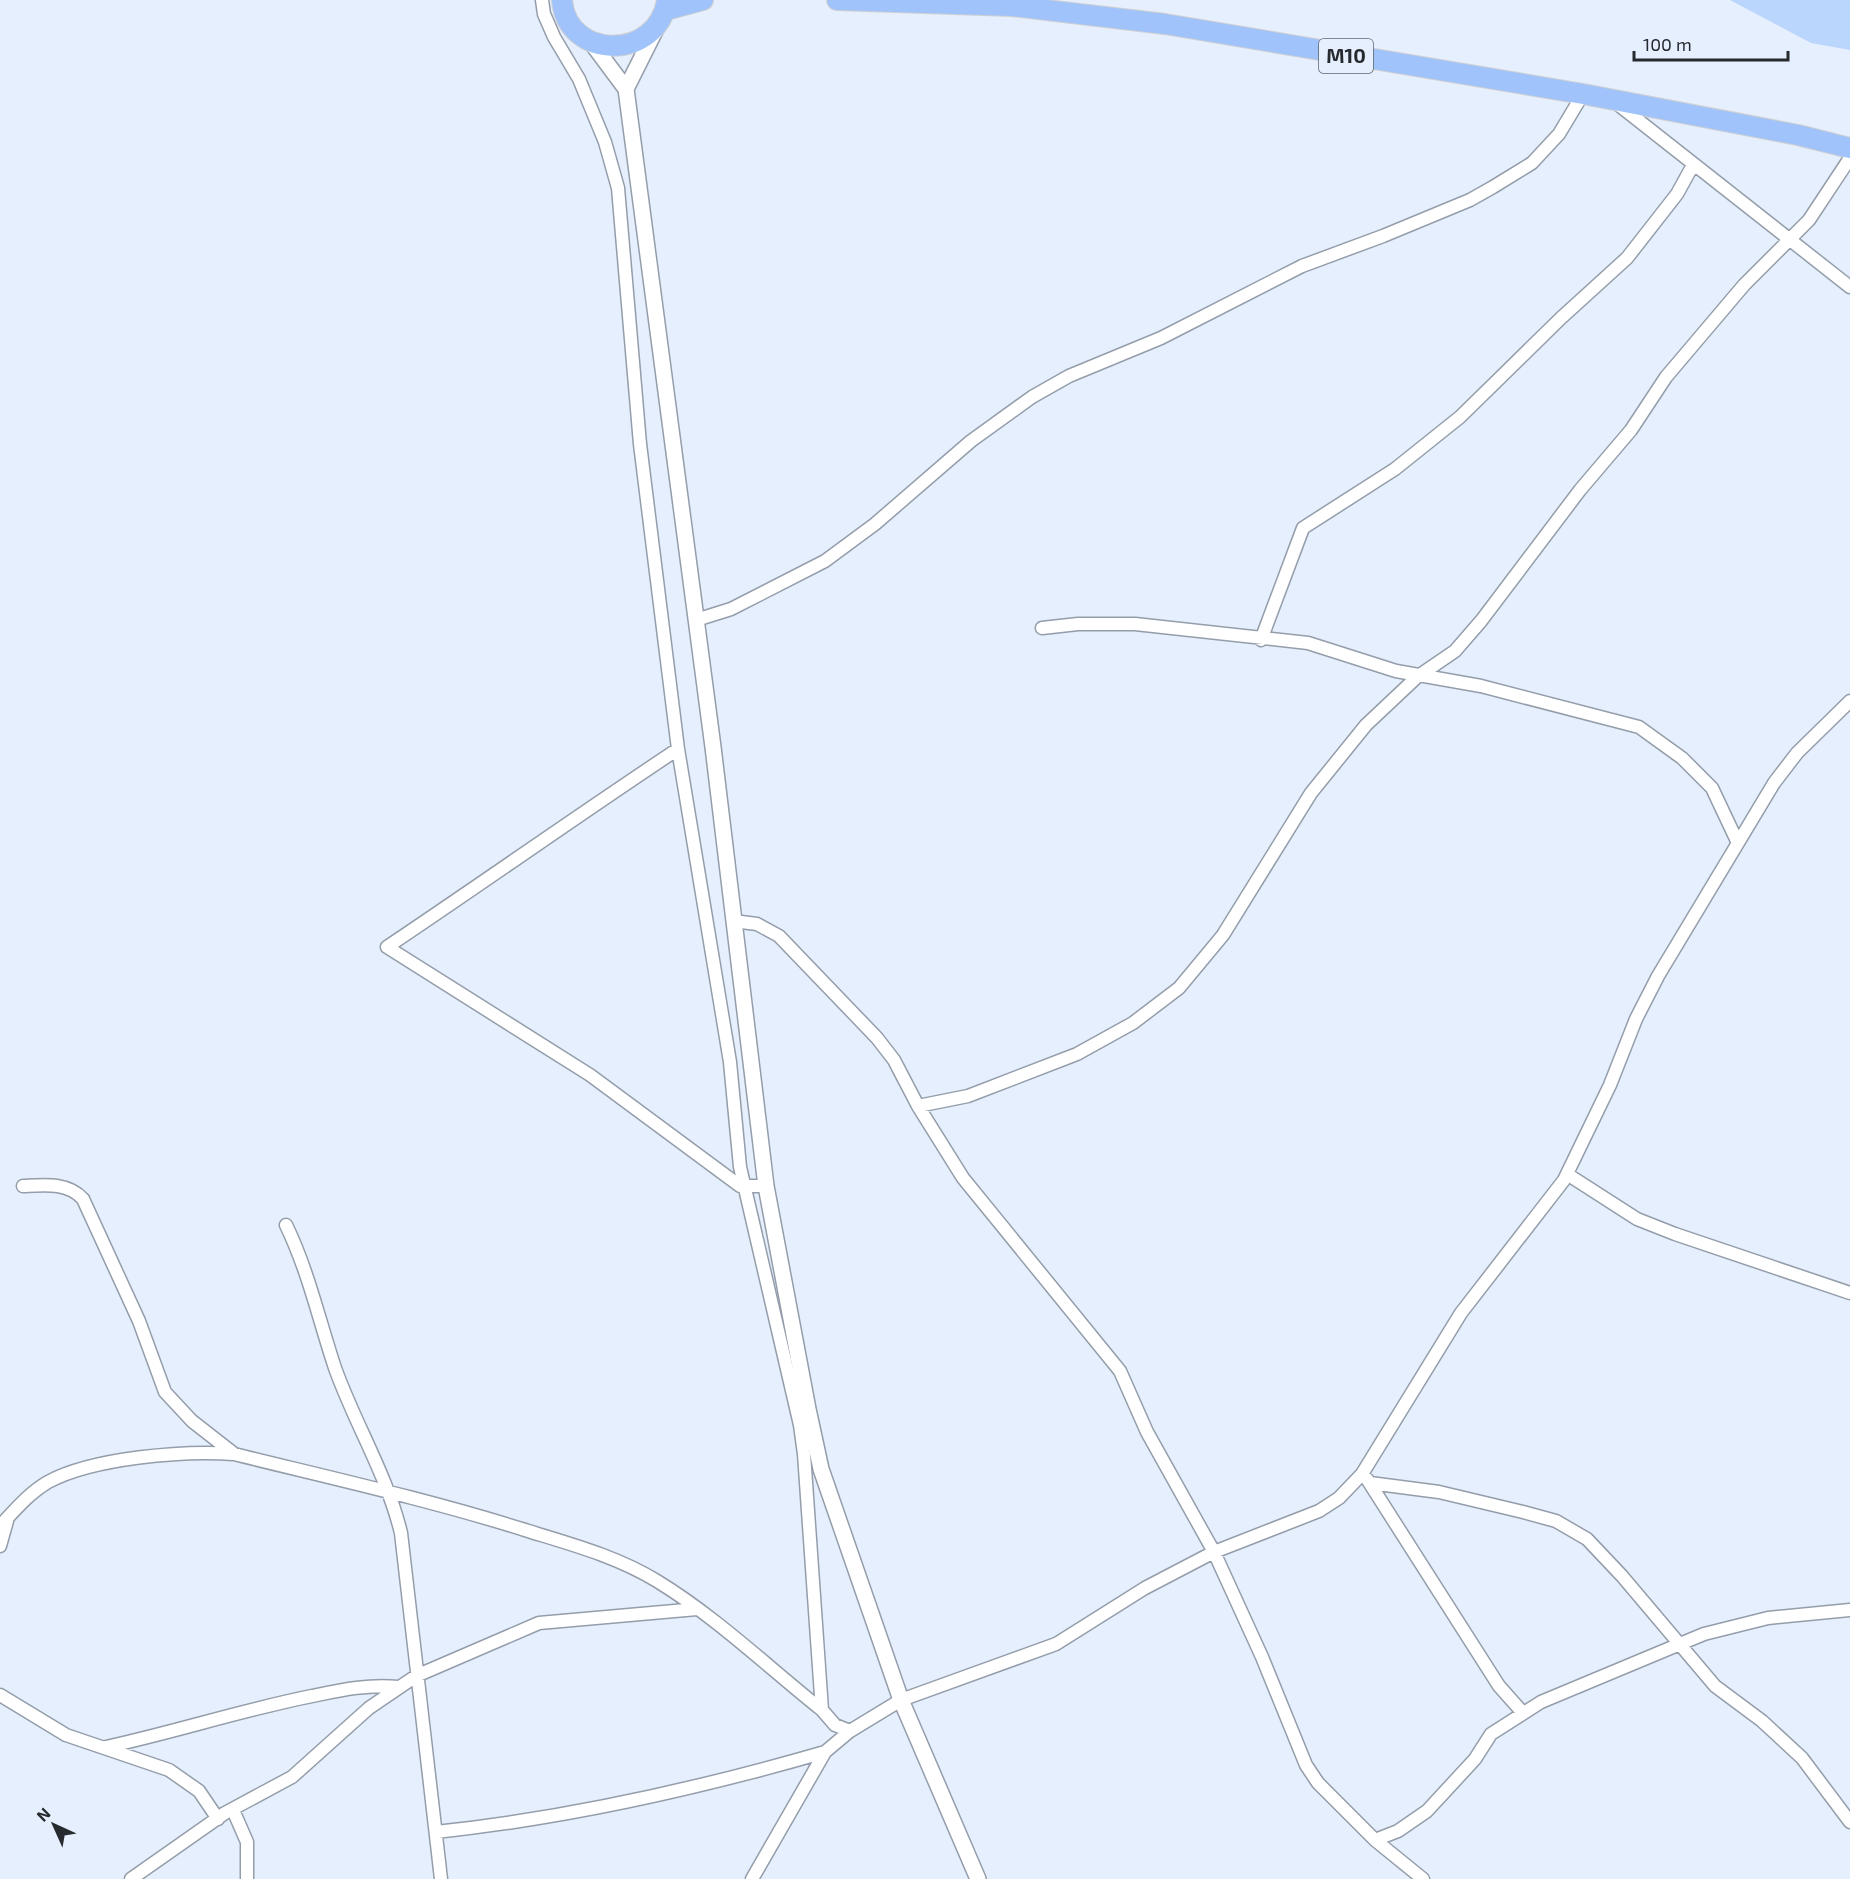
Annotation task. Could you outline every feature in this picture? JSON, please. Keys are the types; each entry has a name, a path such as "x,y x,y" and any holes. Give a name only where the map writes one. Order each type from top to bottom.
{"main road":[{"path":"562,0 568,20 578,33 591,42 609,46 627,45 644,38 663,12 703,0"},
{"name":"M10","path":"837,0 1012,6 1165,24 1583,94 1798,135 1850,148"}],"street":[{"path":"542,0 544,15 579,79 605,142 618,188 640,444 678,749 730,1062 740,1167 802,1435 822,1710"},
{"path":"627,88 663,12"},
{"path":"591,42 627,88 766,1186 822,1469 901,1700 978,1879"},
{"path":"696,620 731,609 825,561 875,524 971,441 1032,397 1069,376 1161,338 1302,266 1383,236 1470,200 1493,187 1532,163 1559,134 1583,94"},
{"path":"1612,100 1787,240 1850,287"},
{"path":"918,1106 968,1096 1077,1054 1133,1023 1179,988 1223,935 1311,793 1366,724 1417,677 1455,651 1580,490 1631,430 1666,377 1744,285 1809,220 1850,158"},
{"path":"1261,640 1303,528 1395,469 1460,417 1561,318 1627,258 1677,194 1693,165"},
{"path":"1042,628 1078,624 1135,624 1209,630 1261,640 1308,643 1417,677 1481,686 1639,727 1682,758 1712,788 1737,841"},
{"path":"752,1879 825,1752 850,1731 901,1700 1056,1644 1145,1588 1214,1552 1319,1511 1366,1478 1461,1313 1567,1174 1610,1085 1641,1011 1737,841 1774,783 1797,753 1850,701"},
{"path":"678,749 387,947 590,1075 745,1188 766,1186"},
{"path":"733,921 758,924 779,936 877,1038 894,1060 918,1106 963,1178 1120,1371 1147,1432 1214,1552 1262,1657 1306,1765 1318,1783 1375,1840 1423,1879"},
{"path":"1567,1174 1637,1219 1850,1293"},
{"path":"23,1185 54,1184 69,1189 83,1200 139,1321 165,1392 192,1421 234,1454"},
{"path":"286,1225 314,1297 336,1369 390,1493 401,1533 441,1879"},
{"path":"0,1546 4,1522 48,1482 78,1472 147,1456 201,1451 234,1454 495,1520 601,1554 657,1581 697,1609 822,1710 836,1725 850,1731"},
{"path":"1366,1478 1440,1492 1556,1521 1587,1539 1622,1576 1715,1686 1762,1721 1802,1758 1850,1822"},
{"path":"1366,1478 1499,1686 1523,1713"},
{"path":"131,1879 233,1809 292,1777 360,1716 416,1676 539,1623 697,1609"},
{"path":"1375,1840 1398,1831 1427,1811 1475,1759 1491,1734 1541,1702 1680,1646 1704,1634 1768,1618 1850,1610"},
{"path":"106,1747 156,1736 249,1708 357,1686 398,1687"},
{"path":"0,1695 66,1735 169,1770 200,1791 218,1819"},
{"path":"436,1832 560,1815 676,1793 825,1752"},
{"path":"233,1809 247,1842 247,1879"}],"shaded area":[{"path":"1730,0 1850,0 1850,50 1811,43"}]}
